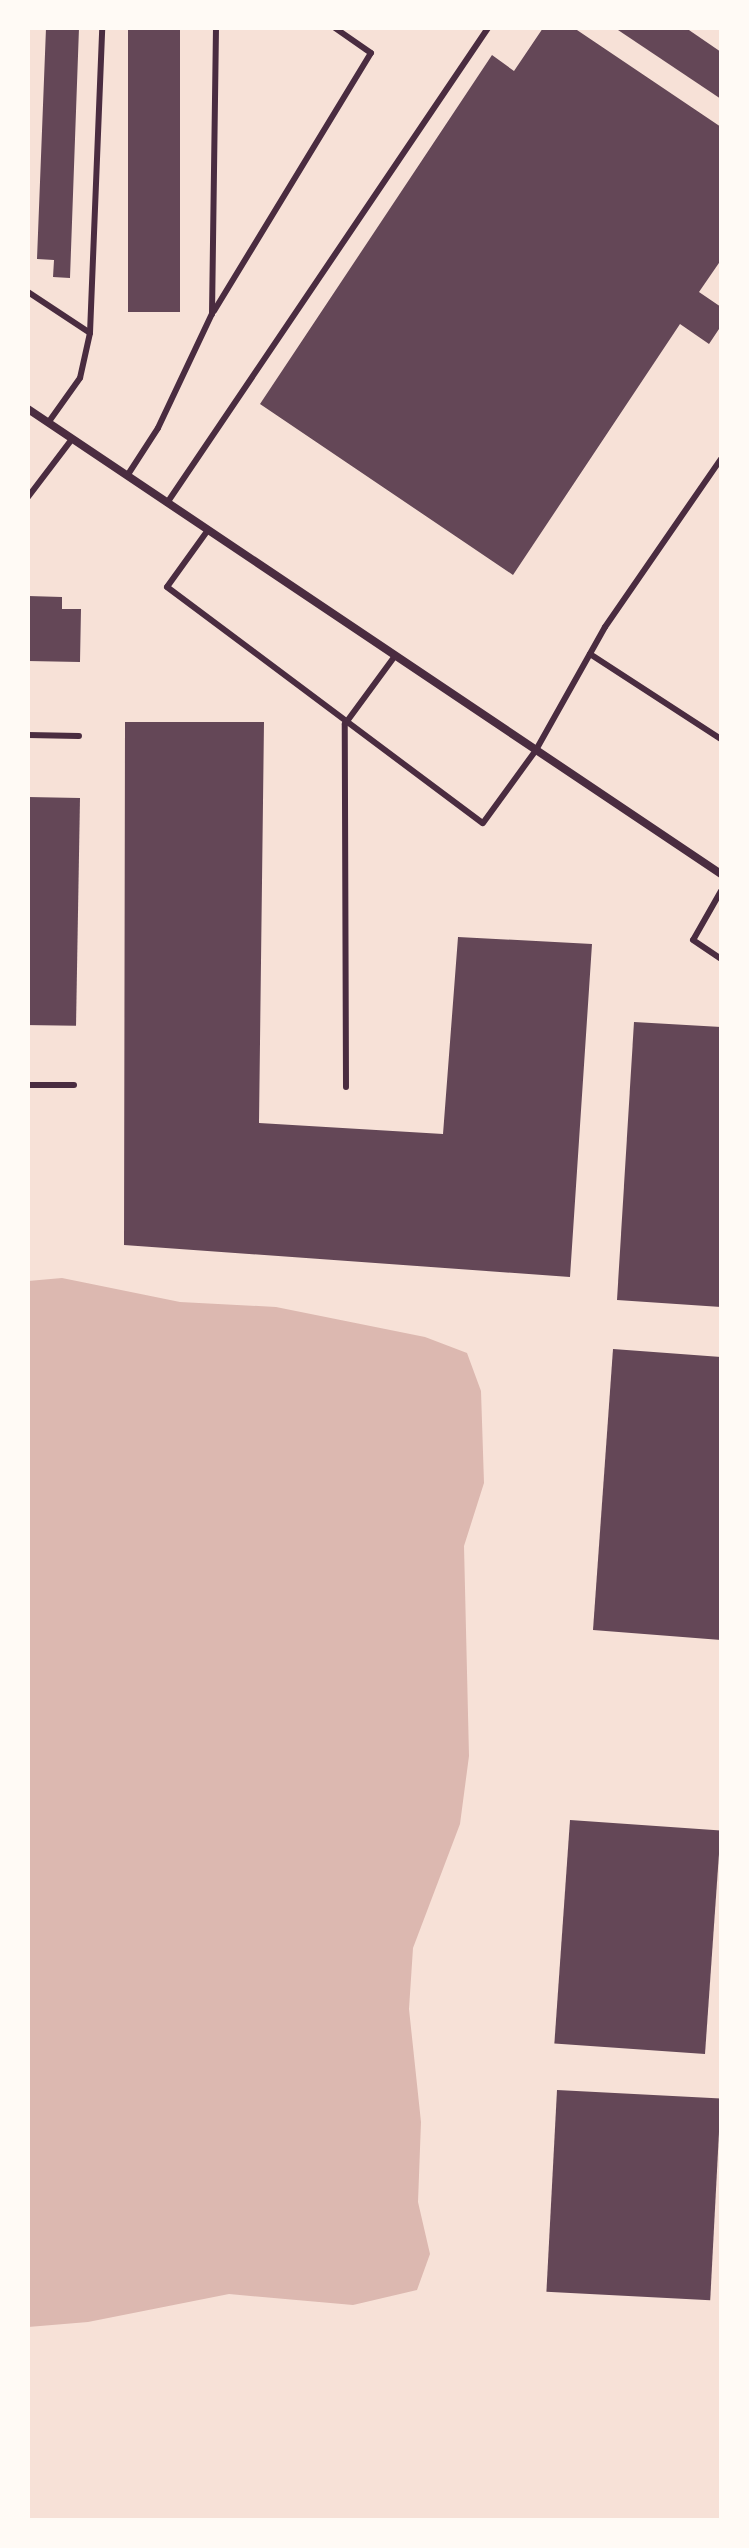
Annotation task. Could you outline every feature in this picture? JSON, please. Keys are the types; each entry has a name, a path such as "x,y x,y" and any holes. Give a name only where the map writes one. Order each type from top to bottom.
{"street":[{"path":"28,409 721,874"}],"lane":[{"path":"48,423 80,378 90,333 102,28"},
{"path":"212,314 216,28"},
{"path":"127,476 158,428 212,314 371,53 335,28"},
{"path":"167,503 488,28"},
{"path":"28,292 90,333"},
{"path":"28,497 72,439"},
{"path":"208,530 167,587 345,724 483,823 536,750 590,654 721,459"},
{"path":"590,654 721,739"},
{"path":"346,1087 345,724 395,656"},
{"path":"28,735 79,736"},
{"path":"721,891 693,940 721,959"},
{"path":"28,1085 74,1085"}],"shaded area":[{"path":"62,1278 180,1302 276,1307 425,1337 467,1353 481,1391 484,1483 464,1546 469,1756 460,1824 413,1948 409,2009 421,2122 418,2202 430,2254 417,2290 353,2305 229,2294 88,2322 28,2327 28,1281"}],"building":[{"path":"46,28 79,28 70,278 53,277 54,260 37,259"},
{"path":"128,28 180,28 180,312 128,312"},
{"path":"543,28 574,28 721,127 721,260 699,292 721,307 721,326 709,344 680,324 513,575 260,404 492,55 514,71"},
{"path":"615,28 686,28 721,52 721,99"},
{"path":"28,596 62,597 62,609 81,609 80,662 28,661"},
{"path":"125,722 264,722 259,1123 443,1134 458,937 592,944 570,1277 124,1245"},
{"path":"28,797 80,798 76,1026 28,1025"},
{"path":"634,1022 721,1027 721,1307 617,1300"},
{"path":"613,1349 721,1357 721,1640 593,1630"},
{"path":"570,1820 721,1831 705,2054 554,2043"},
{"path":"557,2090 721,2099 710,2300 546,2292"}]}
